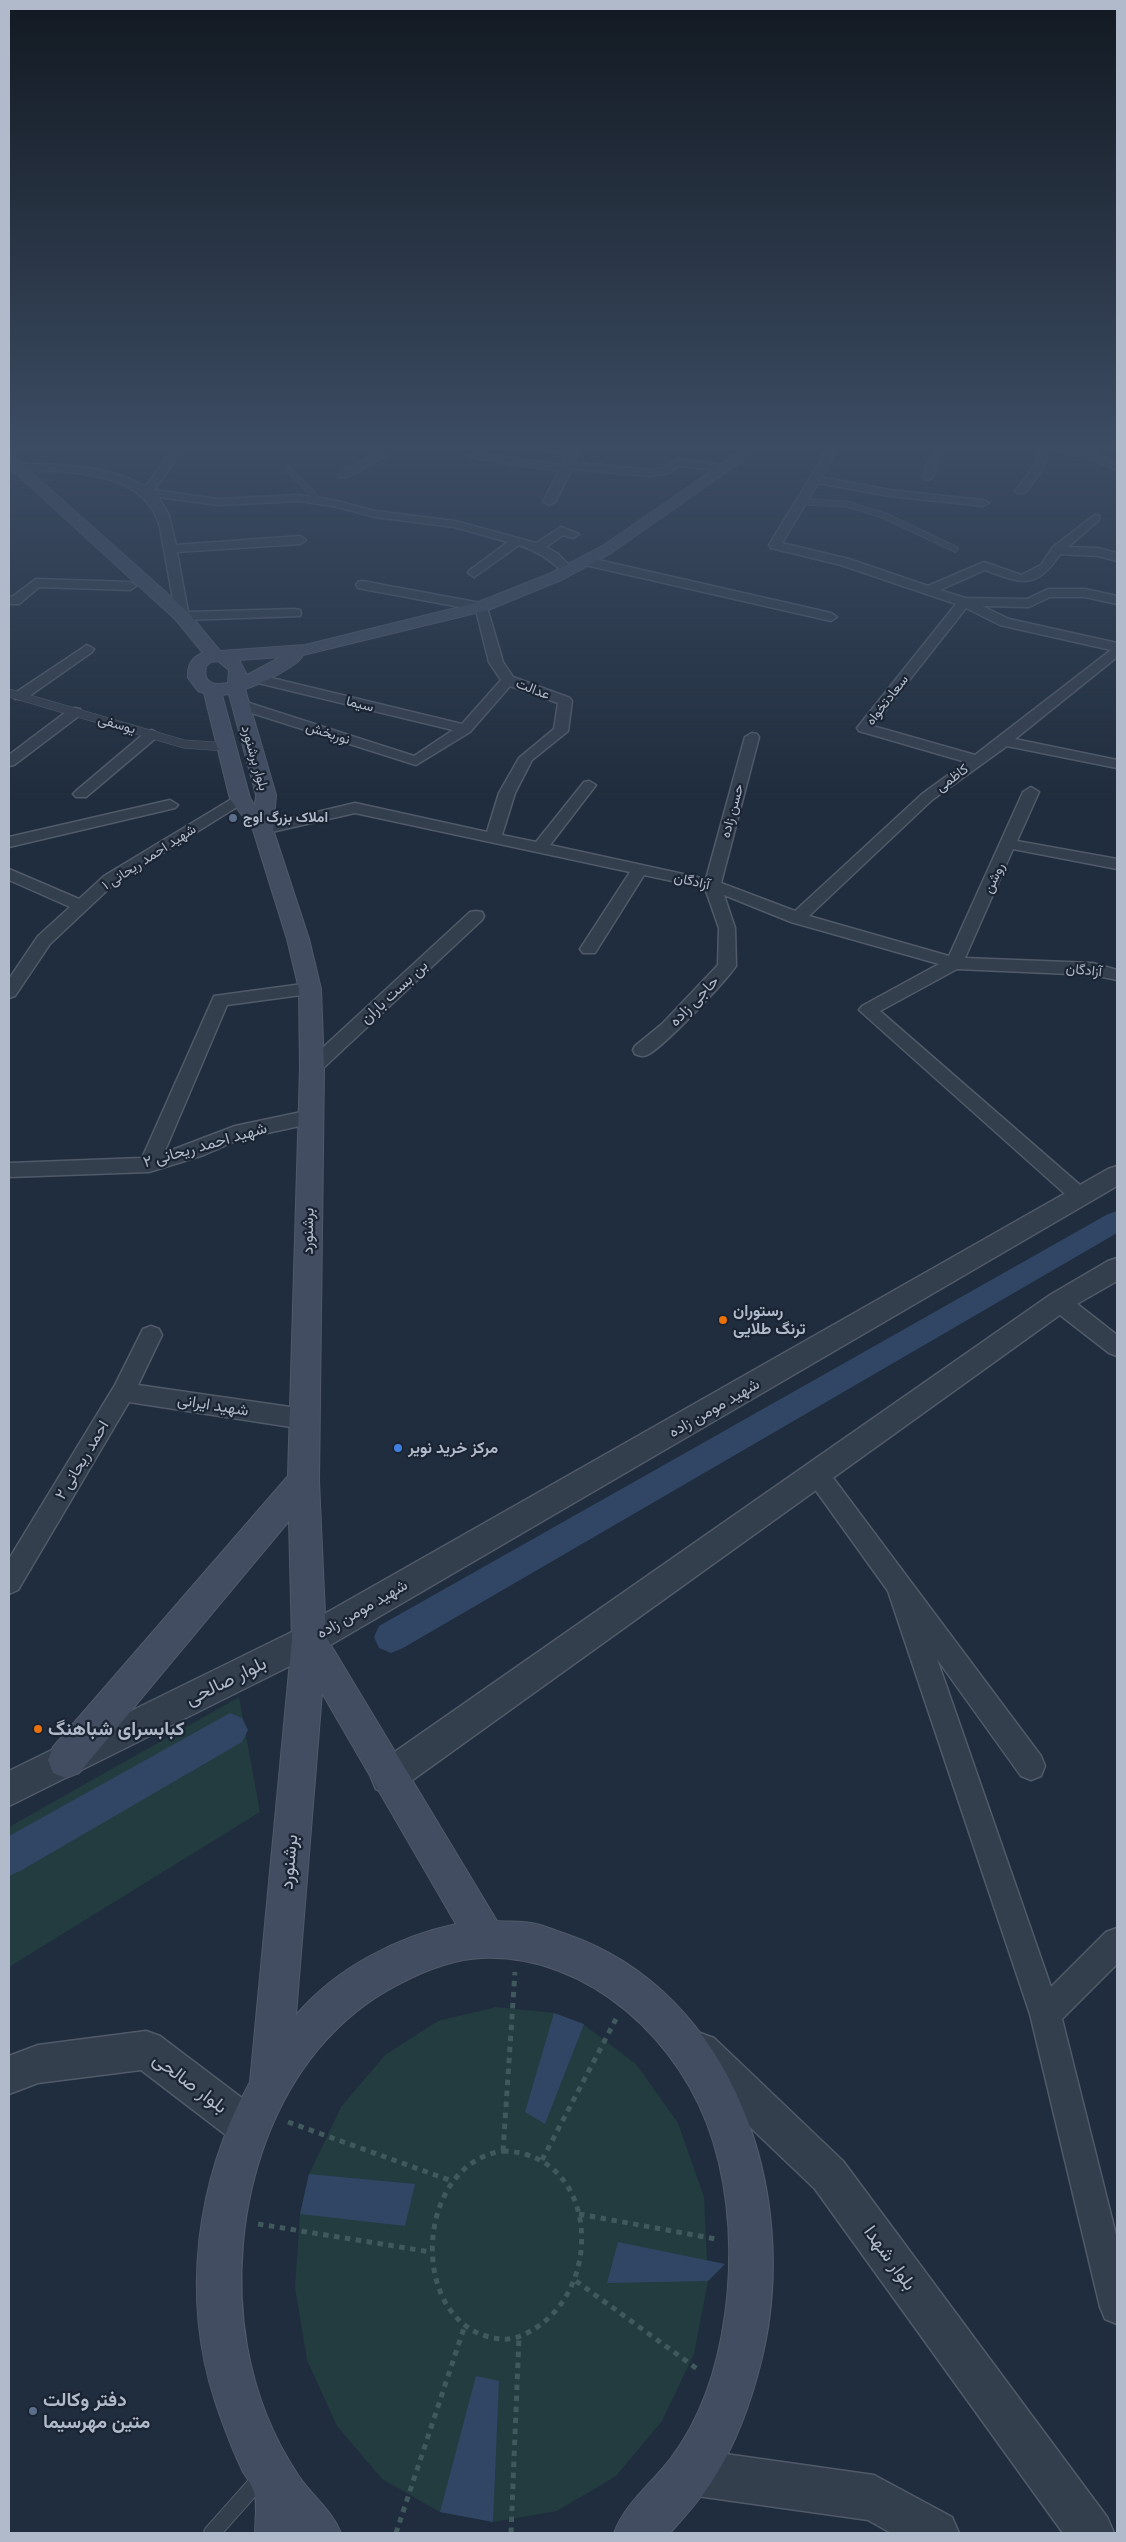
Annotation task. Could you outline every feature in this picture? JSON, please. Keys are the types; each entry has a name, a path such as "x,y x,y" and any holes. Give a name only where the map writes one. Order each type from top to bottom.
{"main road":[{"path":"107,564 170,628"},
{"path":"121,564 182,616 215,656 233,662 239,670 240,678 236,687"},
{"path":"305,650 236,687 225,690 212,690 203,686 198,680 196,671 198,664 205,658 305,650 482,607 580,564"},
{"path":"187,649 198,664"},
{"name":"بلوار برشنورد","path":"236,687 266,795 263,829"},
{"name":"بلوار برشنورد","path":"212,690 240,799 263,829"},
{"name":"برشنورد","path":"258,2107 309,1640 303,1481 312,1068 310,989 298,939 263,829"},
{"path":"66,1760 303,1481"},
{"name":"برشنورد","path":"309,1640 388,1777 501,1939"},
{"path":"317,2533 275,2498 246,2429 226,2360 218,2289 223,2219 236,2162 258,2107 304,2034 344,1994 389,1964 437,1946 501,1939 557,1948 596,1964 645,1999 687,2046 713,2088 732,2136 745,2189 751,2246 749,2295 742,2343 729,2392 712,2433 690,2472 638,2533"}],"street":[{"path":"172,564 182,616 294,613"},
{"path":"474,572 486,564"},
{"path":"561,564 568,570"},
{"path":"597,564 832,617"},
{"path":"850,564 964,602 1005,622 1117,649"},
{"path":"929,590 984,566 1022,579 1045,568 1048,564"},
{"path":"9,600 15,601 36,583 130,586"},
{"path":"362,585 482,607"},
{"path":"964,602 1029,603 1048,593 1085,593 1117,600"},
{"name":"سعادتخواه","path":"964,602 864,728 977,760"},
{"name":"عدالت","path":"482,607 496,662 508,680 565,701 560,732 526,758 506,793 493,838"},
{"path":"14,694 87,649"},
{"name":"کاظمی","path":"797,918 927,797 1004,741 1117,649"},
{"name":"سیما","path":"254,678 465,730"},
{"path":"465,730 508,680"},
{"name":"نوربخش","path":"241,705 416,761 465,730"},
{"path":"9,762 75,712"},
{"path":"81,794 152,734"},
{"name":"حسن زاده","path":"712,885 752,738"},
{"path":"1004,741 1117,764"},
{"path":"540,848 589,785"},
{"name":"روشن","path":"954,963 1010,844 1031,792"},
{"name":"شهید احمد ریحانی ۱","path":"9,992 44,940 110,879 240,799"},
{"path":"9,842 170,804"},
{"name":"آزادگان","path":"263,829 355,808 712,885 797,918 954,963 1093,969 1117,975"},
{"path":"1010,844 1117,864"},
{"path":"590,949 639,870"},
{"path":"9,874 81,906"},
{"name":"حاجی زاده","path":"642,1050 668,1028 727,966 727,928 712,885"},
{"name":"بن بست باران","path":"312,1068 476,916"},
{"path":"954,963 868,1010 1081,1197"},
{"path":"149,1164 220,1000 310,989"},
{"name":"شهید احمد ریحانی ۲","path":"9,1170 149,1164 197,1150 235,1133 311,1117"},
{"name":"شهید مومن زاده","path":"309,1640 1117,1175"},
{"path":"388,1777 1059,1302 1117,1268"},
{"path":"1059,1302 1117,1347"},
{"name":"احمد ریحانی ۲","path":"9,1582 124,1392 151,1335"},
{"name":"شهید ایرانی","path":"124,1392 304,1419"},
{"path":"817,1474 1031,1766"},
{"path":"899,1586 1045,2014 1117,2307"},
{"name":"بلوار صالحی","path":"9,1789 309,1640"},
{"path":"1045,2014 1117,1942"},
{"name":"بلوار شهدا","path":"645,1999 829,2175 1082,2529"},
{"name":"بلوار صالحی","path":"9,2075 38,2064 146,2050 258,2107"},
{"path":"690,2472 874,2498 936,2533"}],"lane":[{"name":"یوسفی","path":"14,694 184,744 227,747"},
{"path":"212,2533 275,2498"}],"path":[{"path":"501,1939 503,2151"},
{"path":"542,2160 645,1999"},
{"path":"258,2107 452,2180"},
{"path":"503,2151 523,2152 542,2160 557,2173 570,2192 579,2214 582,2244 576,2282 562,2307 543,2326 519,2337 500,2339 482,2334 464,2325 447,2306 435,2280 431,2252 432,2226 439,2202 452,2180 467,2166 484,2155 503,2151"},
{"path":"579,2214 751,2246"},
{"path":"223,2219 431,2252"},
{"path":"576,2282 729,2392"},
{"path":"396,2533 464,2325"},
{"path":"511,2533 519,2337"}],"green space":[{"path":"239,1697 260,1812 9,1967 9,1827"},
{"path":"496,2007 554,2013 583,2024 636,2064 678,2123 704,2197 708,2281 694,2354 662,2421 616,2476 557,2511 493,2522 440,2512 382,2479 337,2426 307,2360 295,2287 300,2214 309,2174 341,2107 385,2055 438,2021"}],"water":[{"path":"554,2013 584,2024 545,2124 525,2112"},
{"path":"309,2174 415,2184 405,2226 300,2214"},
{"path":"618,2242 725,2264 708,2281 607,2283"},
{"path":"476,2376 499,2381 493,2522 440,2512"}],"waterway":[{"path":"391,1637 1117,1221"},
{"path":"9,1857 230,1730"}],"place":[{"name":"املاک بزرگ اوج","path":"233,818"},
{"name":"رستوران ترنگ طلایی","path":"723,1320"},
{"name":"مرکز خرید نویر","path":"398,1448"},
{"name":"کبابسرای شباهنگ","path":"38,1729"},
{"name":"دفتر وکالت متین مهرسیما","path":"33,2411"}]}
